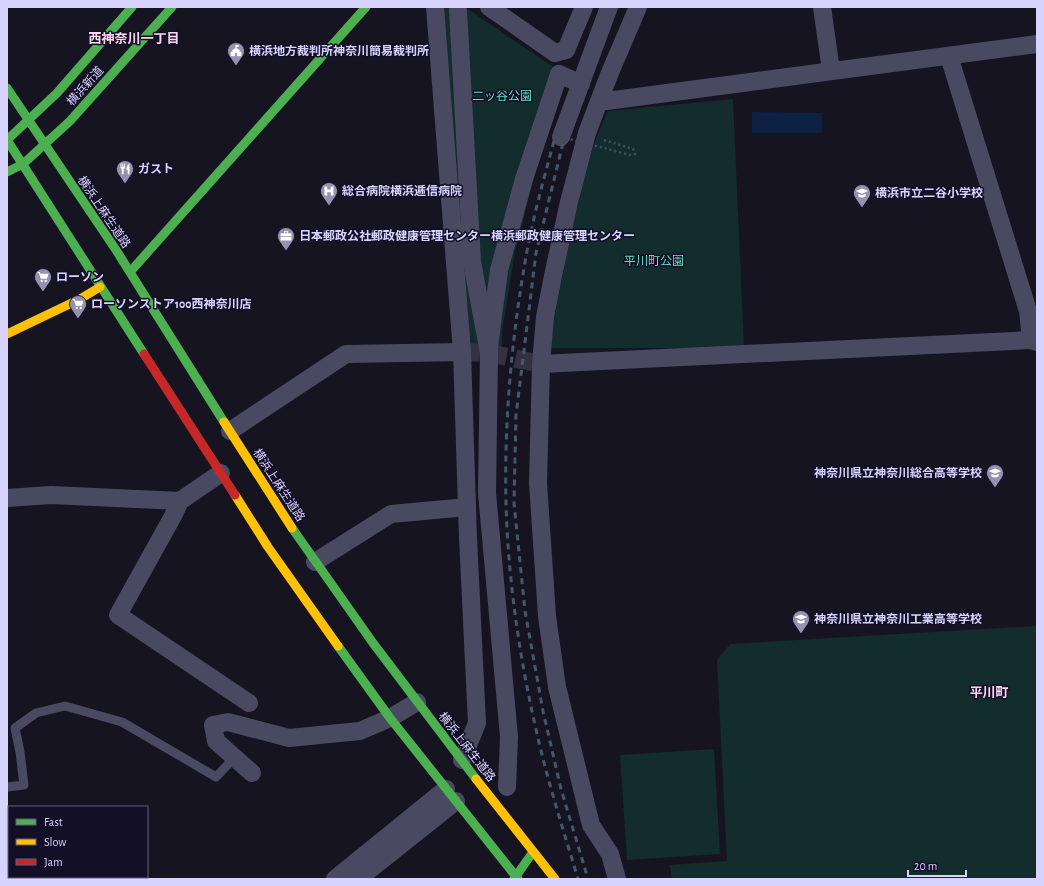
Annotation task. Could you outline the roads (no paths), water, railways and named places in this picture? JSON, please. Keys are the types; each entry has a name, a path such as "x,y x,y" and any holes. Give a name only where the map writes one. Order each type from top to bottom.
{"main road":[{"name":"横浜新道","path":"7,140 29,122 51,100 132,7"},
{"name":"横浜新道","path":"7,172 23,164 70,121 172,7"},
{"path":"130,272 366,7"},
{"name":"横浜上麻生道路","path":"7,88 44,146 130,272 230,432 315,562 417,702 555,879"},
{"path":"7,140 268,547 390,718 516,878 533,852"},
{"path":"7,334 80,299 100,287"}],"street":[{"path":"436,7 462,352 467,507 477,723 462,760"},
{"path":"490,7 555,53 566,50 584,7"},
{"path":"561,137 609,7"},
{"path":"617,879 610,854 591,825 557,687 547,616 538,483 541,364 545,317 569,202 587,133 638,7"},
{"path":"822,7 831,71"},
{"path":"458,10 472,262 489,353"},
{"path":"599,102 1037,44"},
{"path":"541,364 1034,341 1028,311 949,56"},
{"path":"507,787 509,737 486,493 489,353 499,270 524,179 559,74 581,84"},
{"path":"230,432 346,354 462,352"},
{"path":"221,473 180,501 118,615 249,703"},
{"path":"7,498 51,495 180,501"},
{"path":"315,562 391,514 467,507"},
{"path":"252,773 216,741 213,725 228,722 289,738 360,731 390,718 417,702"},
{"path":"335,879 451,795"},
{"path":"358,879 451,795"}],"lane":[{"path":"7,787 24,785 15,728 36,712 65,706 122,722 216,777 235,758"}],"water":[{"path":"752,112 822,113 822,133 752,133"}],"tunnel":[{"path":"462,352 489,353 541,364"}],"railway":[{"path":"554,141 539,196 530,237 517,314 510,377 506,440 506,503 509,562 520,650 547,774 578,879"},
{"path":"563,143 536,253 516,415 514,503 525,611 543,711 561,789 588,879"}],"place":[{"name":"横浜地方裁判所神奈川簡易裁判所","path":"236,66"},
{"name":"ガスト","path":"125,184"},
{"name":"総合病院横浜逓信病院","path":"329,206"},
{"name":"横浜市立二谷小学校","path":"862,208"},
{"name":"日本郵政公社郵政健康管理センター横浜郵政健康管理センター","path":"286,251"},
{"name":"ローソン","path":"43,292"},
{"name":"ローソンストア100西神奈川店","path":"78,319"},
{"name":"神奈川県立神奈川総合高等学校","path":"995,488"},
{"name":"神奈川県立神奈川工業高等学校","path":"801,634"}],"district":[{"name":"西神奈川一丁目","path":"134,38"},
{"name":"平川町","path":"989,692"}],"park label":[{"name":"二ッ谷公園","path":"502,96"},
{"name":"平川町公園","path":"654,261"}]}
